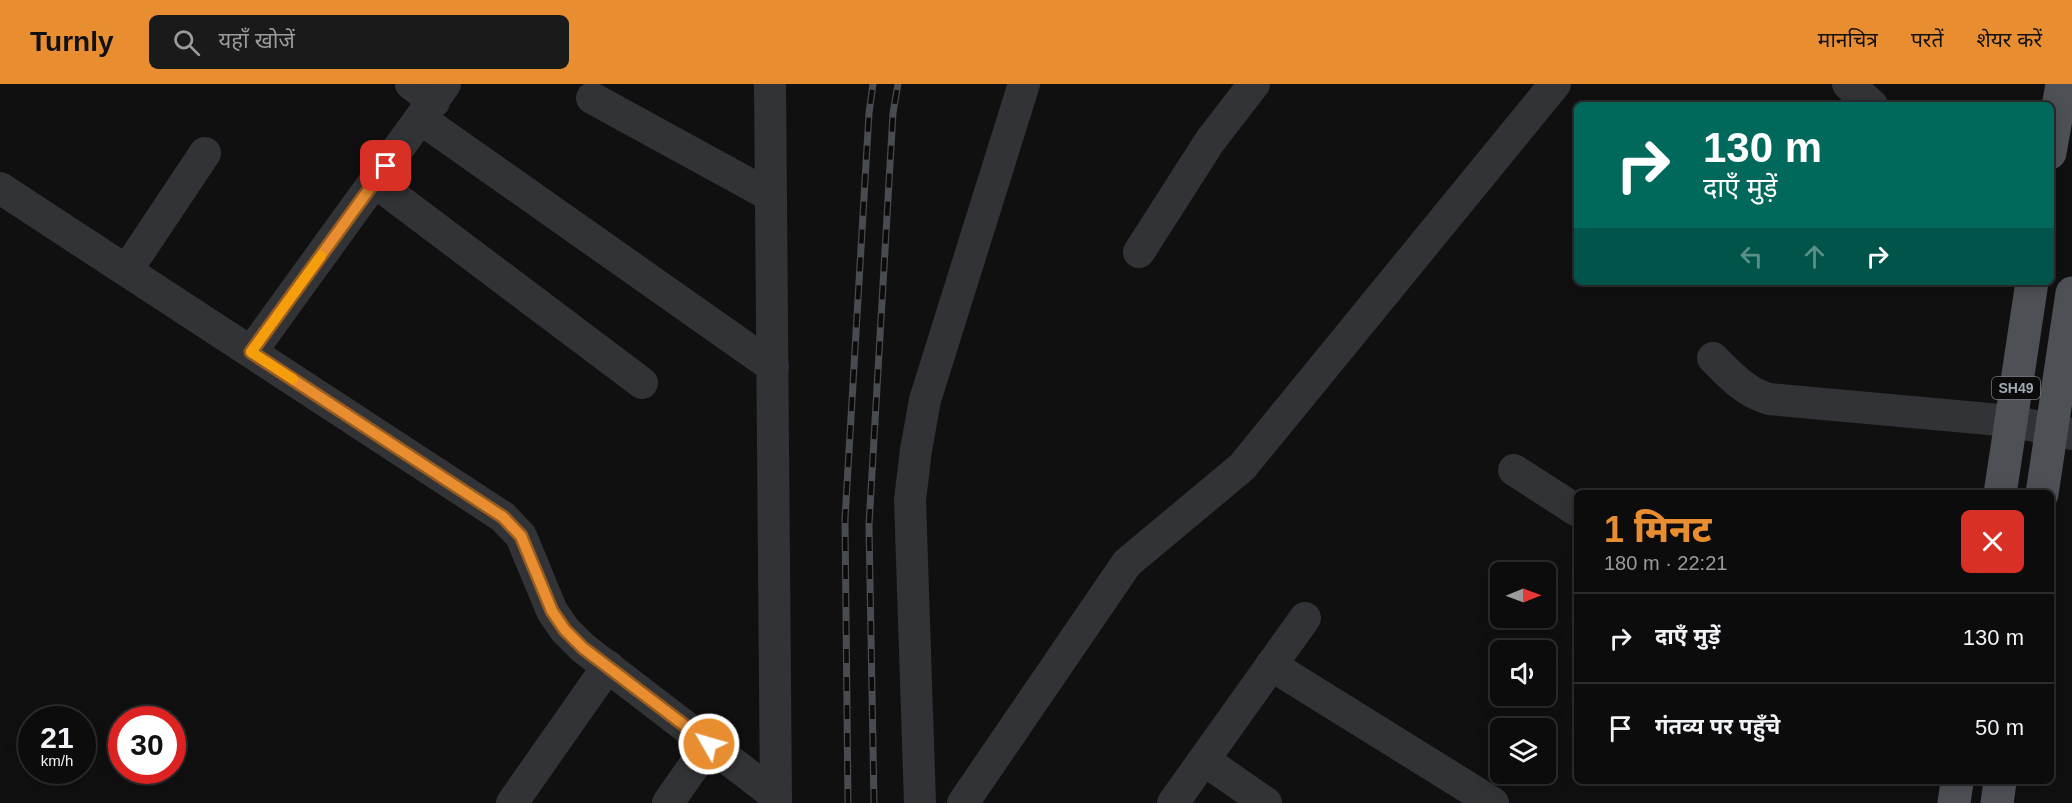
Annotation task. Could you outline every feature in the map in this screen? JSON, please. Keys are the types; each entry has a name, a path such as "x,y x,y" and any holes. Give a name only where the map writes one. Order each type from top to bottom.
{"main road":[{"path":"2054,128 2061,84"},
{"name":"SH49","path":"2001,490 2032,285"},
{"name":"SH49","path":"2043,490 2062,432 2072,293"},
{"path":"1954,803 1957,784"},
{"path":"1997,803 2000,784"}],"street":[{"path":"770,84 776,800"},
{"path":"920,803 910,500 916,450 925,400 1024,84"},
{"path":"1139,252 1215,134 1254,84"},
{"path":"963,803 1127,563 1242,467 1555,84"},
{"path":"1848,84 1869,102"},
{"path":"2061,84 2072,89"},
{"path":"251,352 375,182 428,97 773,368"},
{"path":"592,98 771,196"},
{"path":"127,270 205,153"},
{"path":"375,182 642,383"},
{"path":"0,188 503,517 521,536 552,611 565,630 776,800"},
{"path":"1713,358 1742,387 1755,395 1769,399 2011,421 2062,432"},
{"path":"1514,470 1574,509"},
{"path":"1173,803 1305,618"},
{"path":"1271,665 1493,803"},
{"path":"512,803 608,666"},
{"path":"668,803 709,744"},
{"path":"1204,760 1266,803"}],"railway":[{"path":"848,803 845,519 869,113 873,84"},
{"path":"874,803 869,525 893,113 898,84"}],"slow traffic":[{"path":"293,379 251,352 321,256"}],"route":[{"path":"386,166 251,352 503,517 521,536 552,611 565,630 583,648 709,744"}]}
